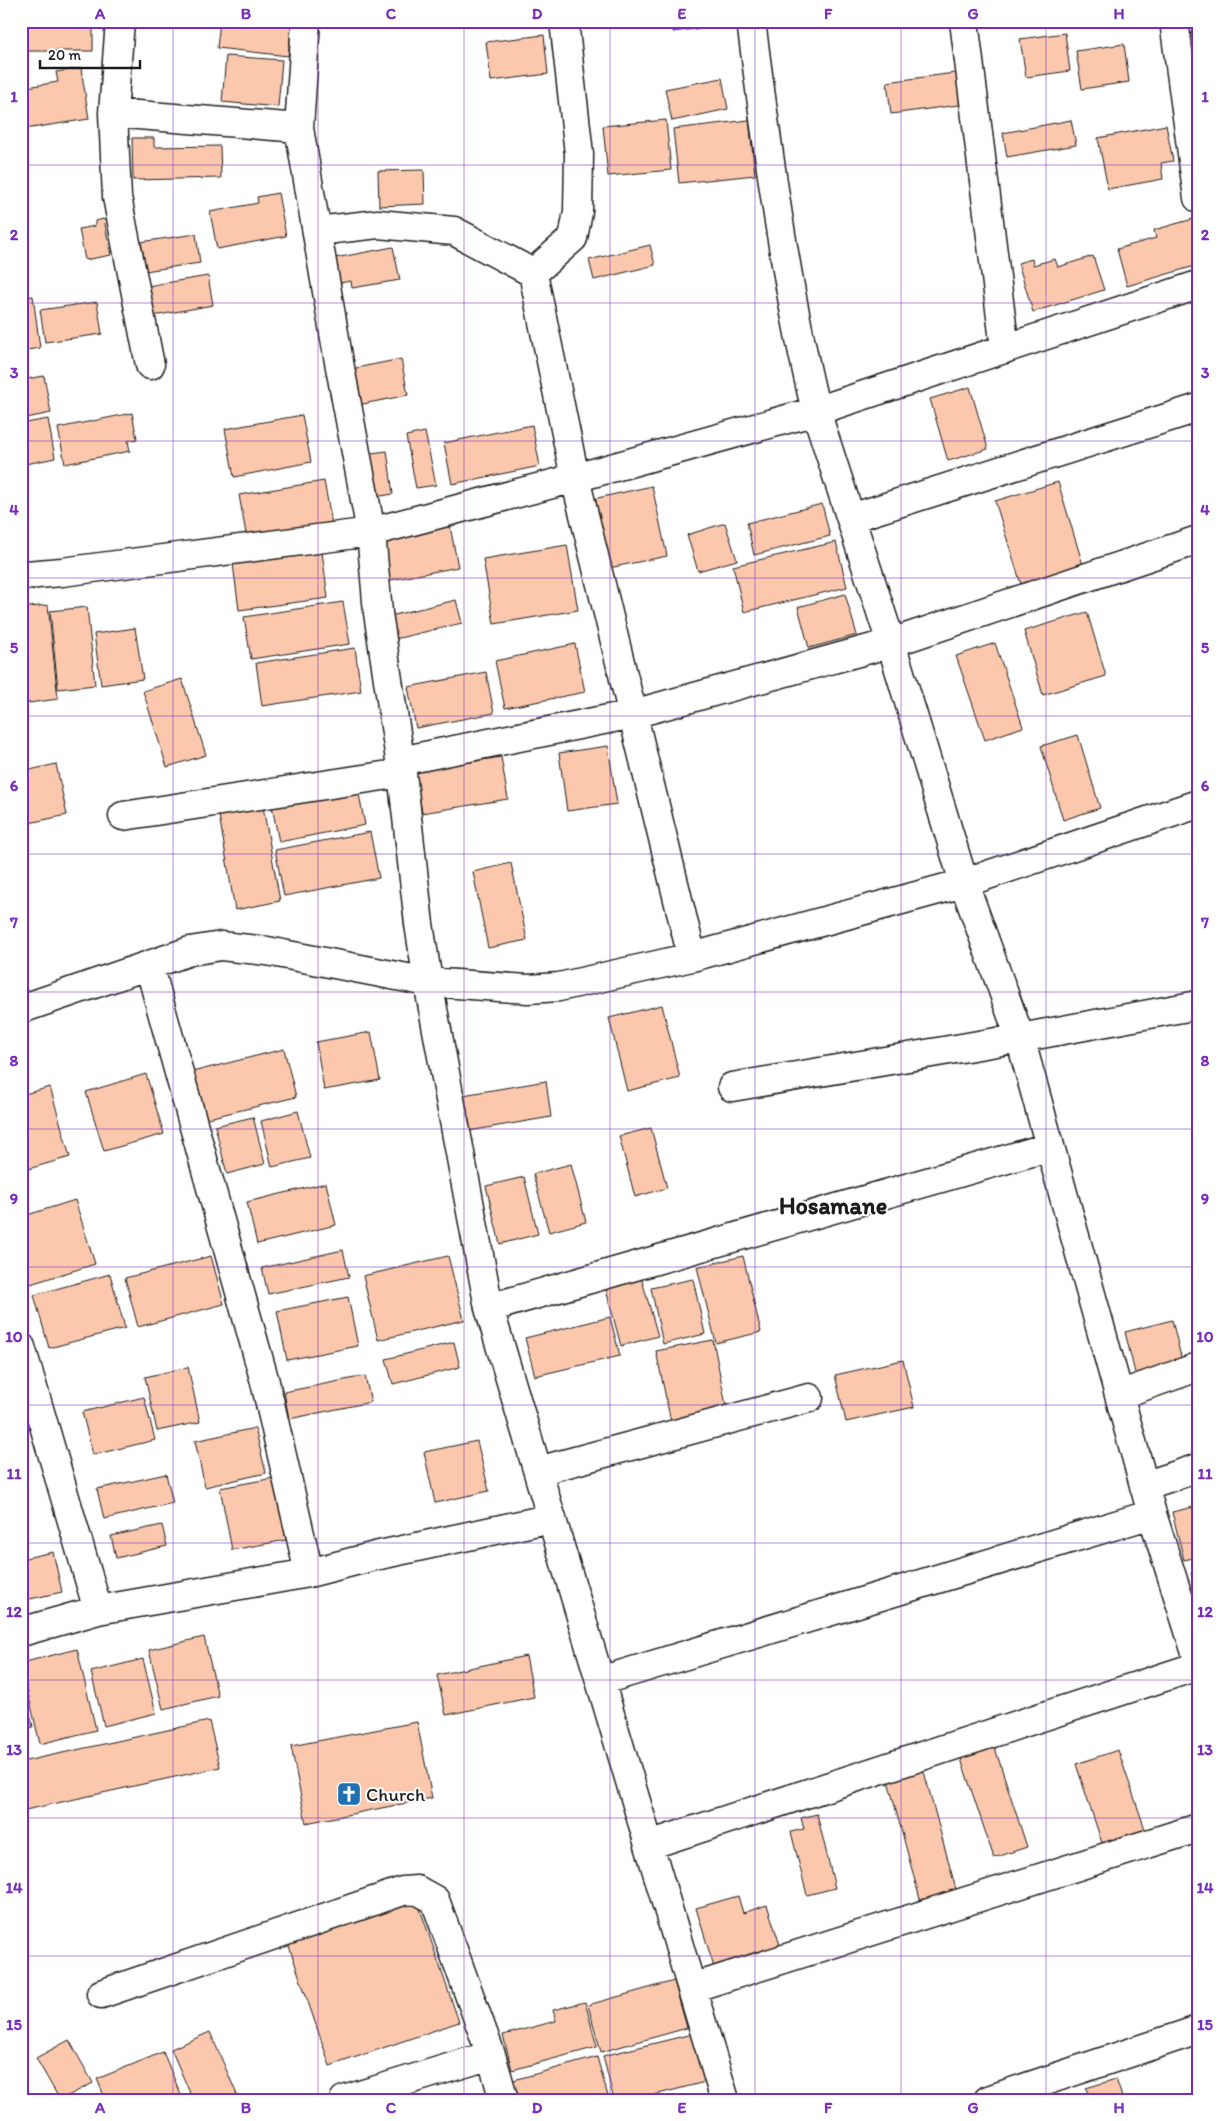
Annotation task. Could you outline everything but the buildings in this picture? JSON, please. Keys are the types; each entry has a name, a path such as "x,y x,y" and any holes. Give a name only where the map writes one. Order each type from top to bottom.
{"street":[{"path":"120,21 112,113 117,197 150,365"},
{"path":"306,21 299,128 339,362 371,532 378,613 401,767 419,924 428,982 489,1308 725,2100"},
{"path":"533,273 573,238 578,212 579,154 564,21"},
{"path":"751,21 768,159 806,372 816,411 891,643 964,883 1020,1038 1152,1514 1198,1659"},
{"path":"964,21 1005,349"},
{"path":"1174,21 1198,198"},
{"path":"112,113 299,128"},
{"path":"317,231 378,224 454,232 533,273"},
{"path":"533,273 575,478 692,957"},
{"path":"21,574 62,572 371,532 816,411 1198,285"},
{"path":"850,518 1198,408"},
{"path":"122,816 401,767 634,714 891,643 1198,540"},
{"path":"21,1009 190,951 221,946 267,951 428,982 528,989 558,987 692,957 964,883 1198,804"},
{"path":"149,965 265,1382 309,1573"},
{"path":"732,1087 1020,1038 1198,1005"},
{"path":"489,1308 1049,1147"},
{"path":"21,1347 98,1610"},
{"path":"1119,1395 1198,1367"},
{"path":"538,1472 809,1398"},
{"path":"1144,1486 1198,1468"},
{"path":"600,1681 1152,1514"},
{"path":"21,1632 98,1610 309,1573 385,1554 552,1518"},
{"path":"649,1845 1198,1666"},
{"path":"692,1988 1198,1828"},
{"path":"101,1994 403,1891 417,1890 434,1900 491,2055 504,2100"},
{"path":"988,2100 1198,2030"},
{"path":"344,2100 491,2055"}],"place":[{"name":"Church","path":"349,1794"}],"district":[{"name":"Hosamane","path":"833,1205"}]}
